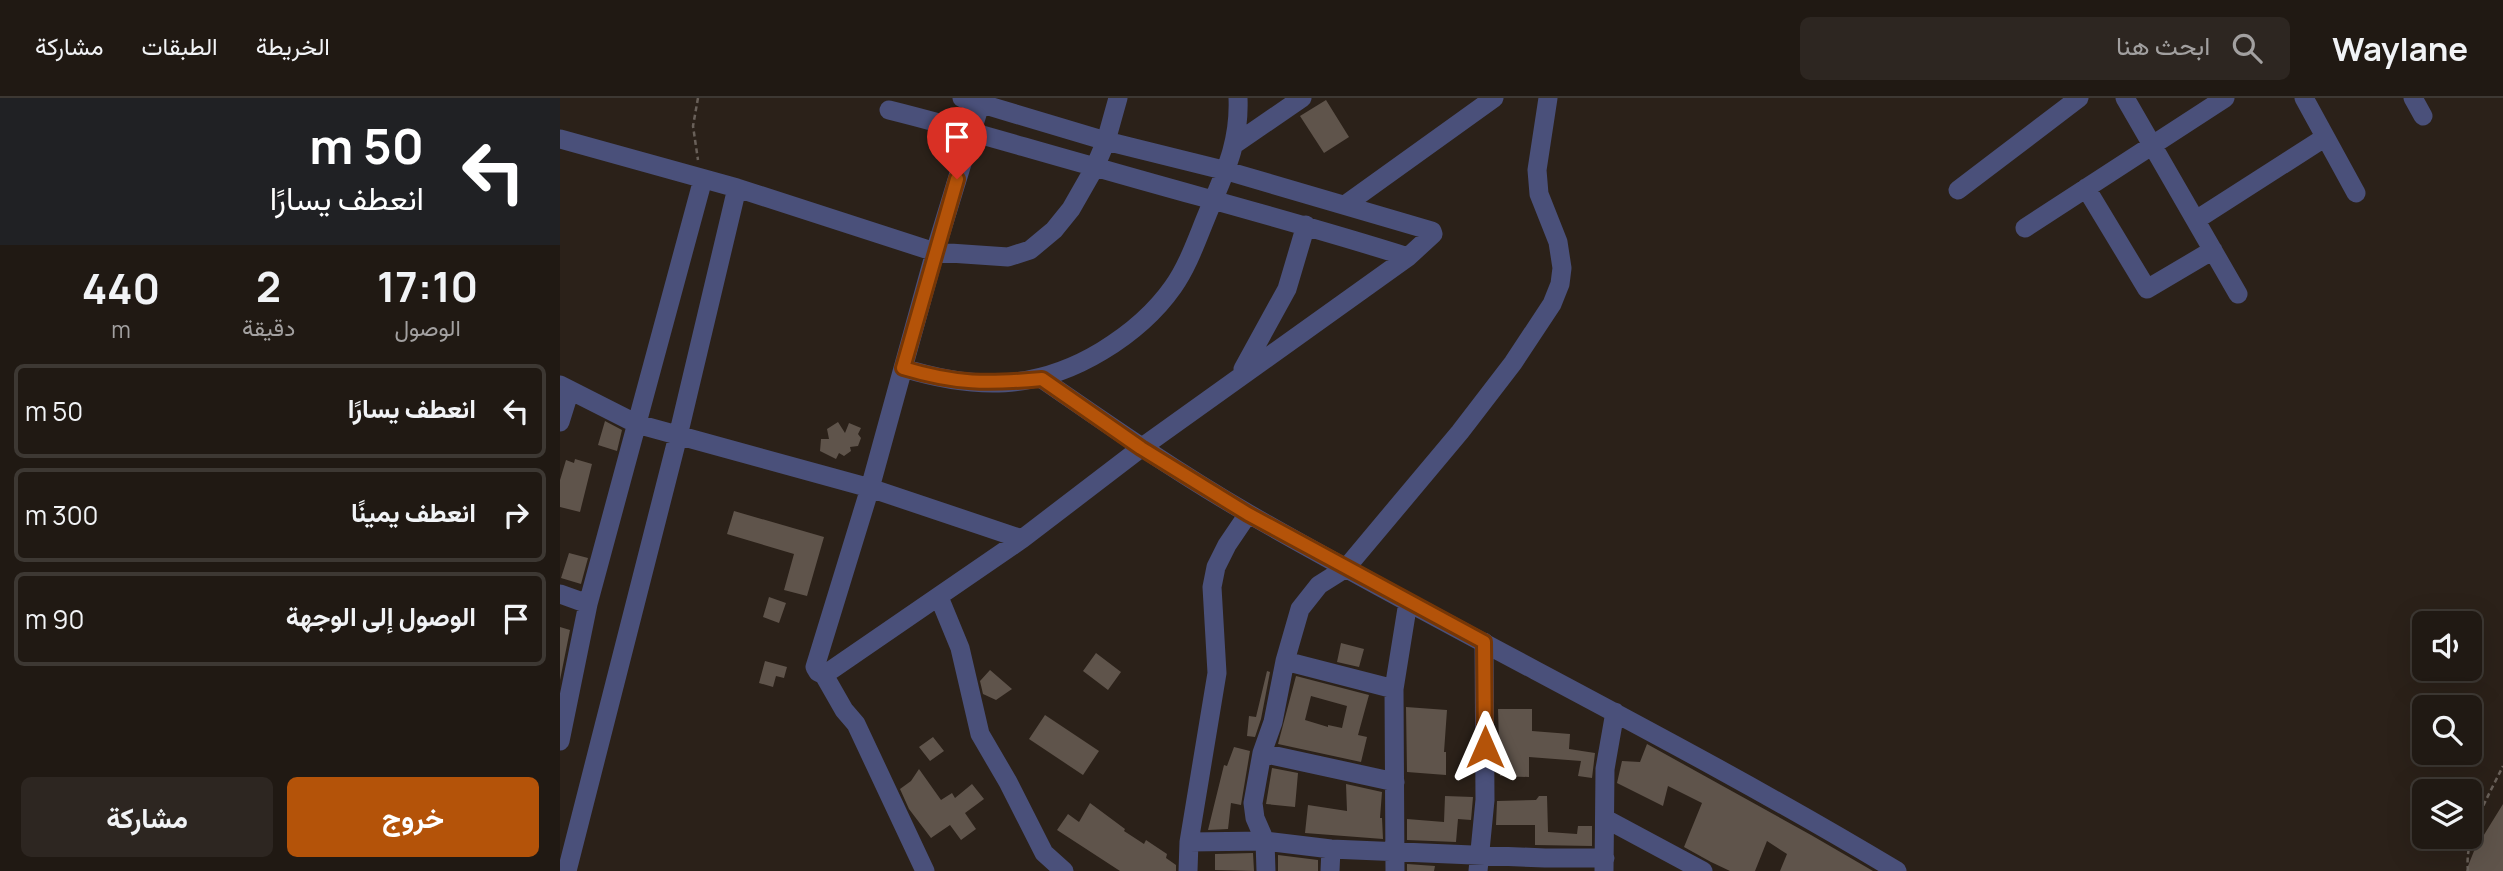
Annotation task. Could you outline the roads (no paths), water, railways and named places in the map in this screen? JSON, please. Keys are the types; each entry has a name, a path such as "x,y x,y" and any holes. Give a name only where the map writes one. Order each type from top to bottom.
{"street":[{"path":"560,139 737,188 935,252 1008,257 1030,250 1054,230 1070,209 1095,167 1106,141 1118,98"},
{"path":"903,368 958,382 998,383 1042,379 1085,362 1128,335 1153,312 1174,286 1196,243 1227,171 1235,144 1238,98"},
{"path":"1235,144 1302,98"},
{"path":"1345,205 1494,98"},
{"path":"1266,871 1265,841 1255,818 1253,803 1262,752 1273,722 1285,661 1300,609 1320,585 1346,568 1460,432 1513,363 1552,304 1560,284 1562,268 1558,242 1539,194 1536,170 1548,98"},
{"path":"1958,190 2079,98"},
{"path":"2125,98 2238,294"},
{"path":"2025,228 2225,98"},
{"path":"2304,98 2356,193"},
{"path":"824,675 1022,539 1239,376 1408,257 1432,232 1227,171 1106,141 975,100 971,130 870,488 815,667 824,675 844,710 856,724 925,871"},
{"path":"889,110 971,130 1306,225 1408,257"},
{"path":"2196,220 2324,138"},
{"path":"560,741 588,604 703,180"},
{"path":"566,862 678,436 737,188"},
{"path":"2086,188 2147,289 2213,250"},
{"path":"1239,376 1287,289 1306,225"},
{"path":"1042,379 1141,448 1248,514 1793,808 1897,871"},
{"path":"560,422 565,388 637,424 870,488 1022,539"},
{"path":"1188,871 1189,842 1217,673 1212,587 1216,567 1248,514"},
{"path":"560,594 588,604"},
{"path":"939,597 960,648 980,734 1044,853 1064,871"},
{"path":"1395,871 1394,689 1408,602"},
{"path":"1478,863 1485,800 1484,642"},
{"path":"1285,661 1394,689"},
{"path":"1189,842 1265,841 1331,849 1396,850 1478,863 1604,865 1605,769 1615,712"},
{"path":"1262,752 1395,782"},
{"path":"1606,819 1677,865 1703,871"},
{"path":"1330,871 1331,849"}]}
